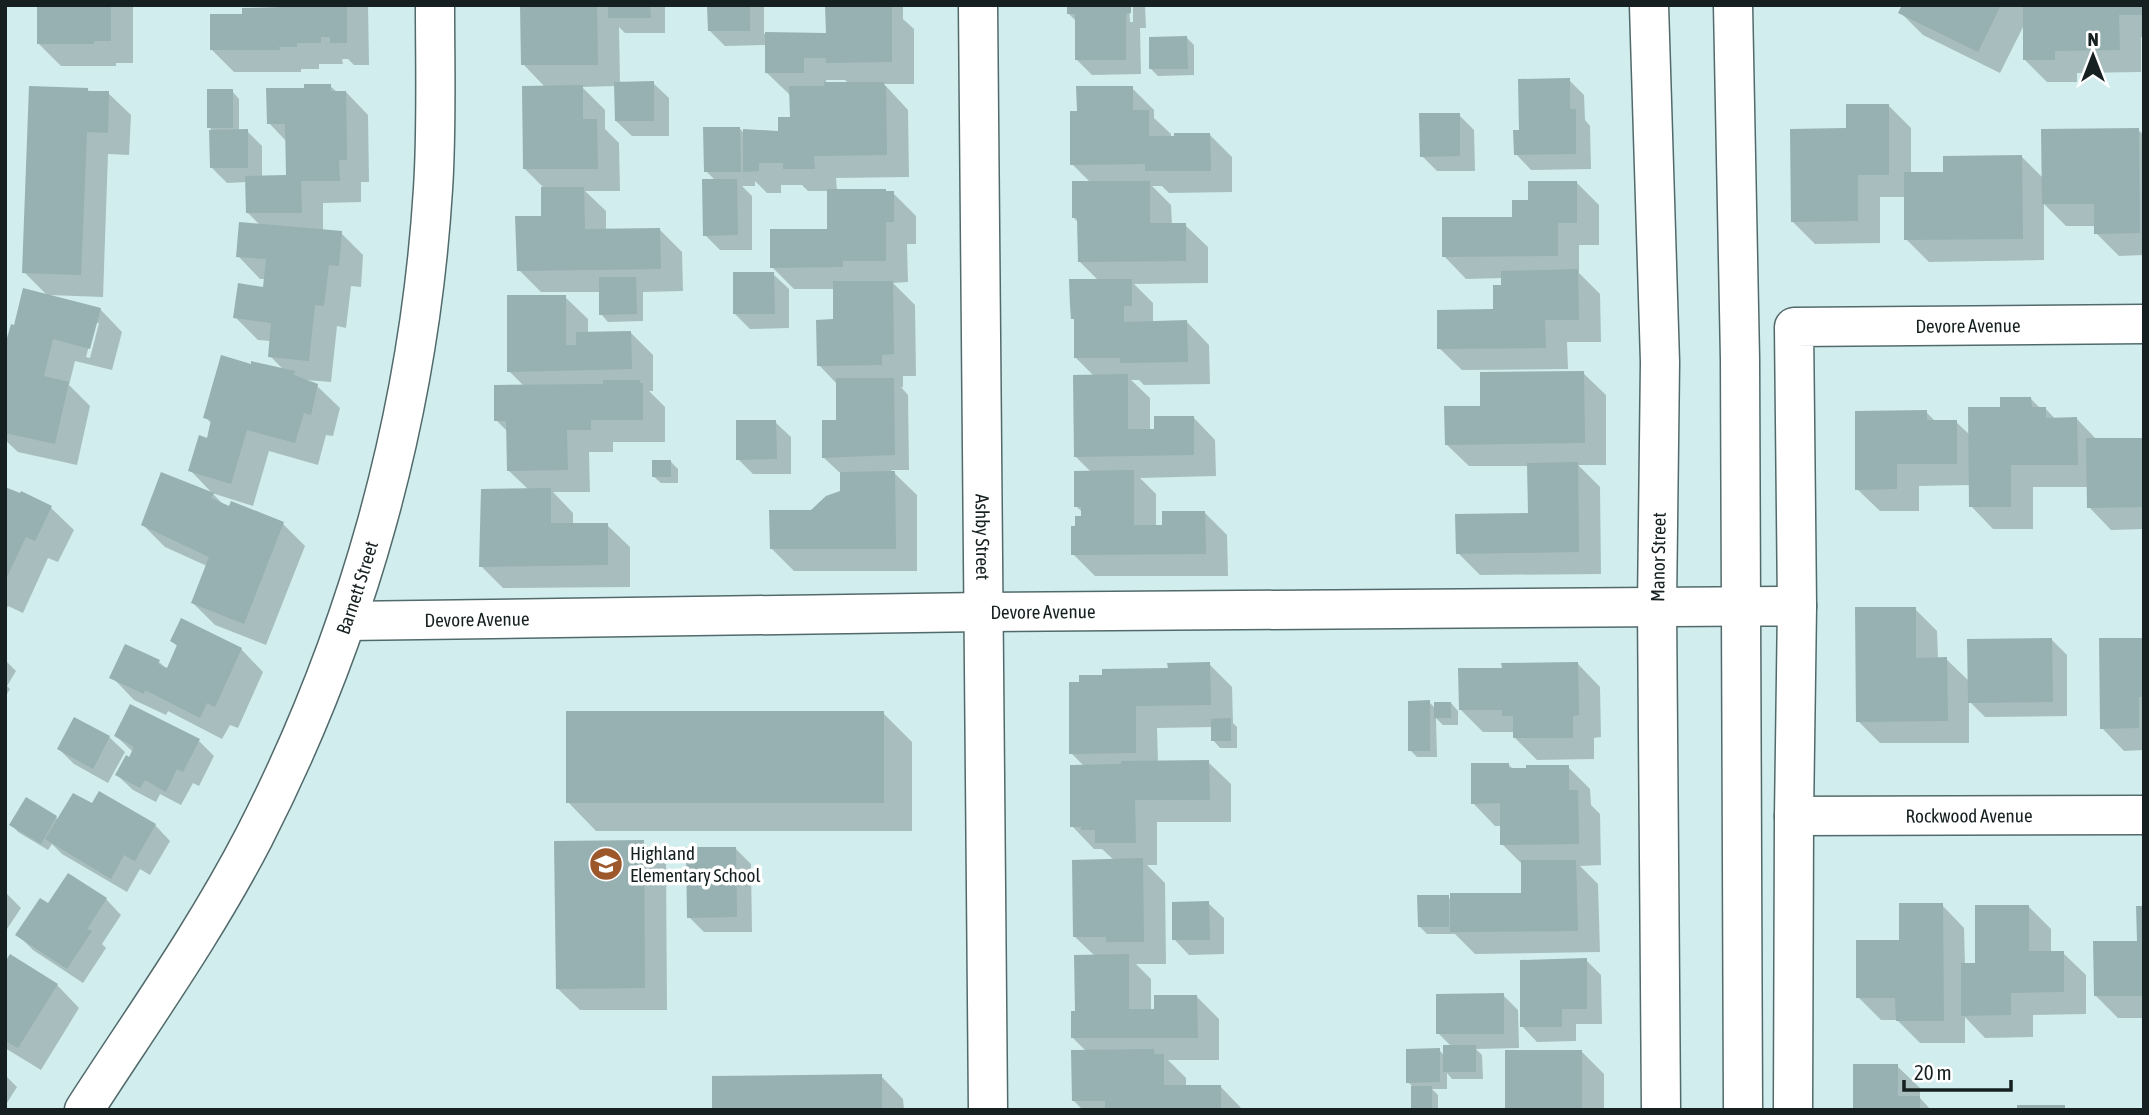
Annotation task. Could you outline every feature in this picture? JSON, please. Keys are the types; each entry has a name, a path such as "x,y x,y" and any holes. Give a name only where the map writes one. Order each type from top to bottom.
{"street":[{"name":"Barnett Street","path":"84,1110 198,935 253,839 301,739 347,621 380,516 405,408 423,299 433,189 435,5"},
{"name":"Ashby Street","path":"978,5 989,1110"},
{"name":"Manor Street","path":"1649,5 1660,362 1657,606 1661,1110"},
{"path":"1733,5 1740,359 1743,1110"},
{"name":"Devore Avenue","path":"347,621 984,612 1797,606 1794,327 2144,324"},
{"path":"1793,1110 1797,606"},
{"name":"Rockwood Avenue","path":"1794,816 2144,815"}],"building":[{"path":"37,5 111,5 111,41 94,41 94,44 37,44"},
{"path":"347,5 347,43 330,43 330,37 321,37 321,43 297,43 297,47 279,47 280,50 210,50 210,14 242,14 242,8"},
{"path":"520,5 597,5 598,65 521,65"},
{"path":"608,5 650,5 651,18 608,18"},
{"path":"707,5 750,5 750,31 708,31"},
{"path":"825,5 892,5 892,62 826,63 826,58 804,58 804,73 765,73 765,32 826,33"},
{"path":"1067,5 1131,5 1131,13 1126,14 1126,60 1075,60 1075,14 1067,14"},
{"path":"1902,5 2001,5 1978,52 1898,13"},
{"path":"2023,5 2144,5 2144,15 2119,15 2120,50 2055,51 2055,60 2023,60"},
{"path":"1187,36 1188,69 1149,69 1149,37"},
{"path":"1570,78 1570,109 1576,109 1576,154 1514,155 1513,130 1519,130 1518,79"},
{"path":"654,81 654,121 615,121 614,82"},
{"path":"824,82 884,82 887,155 814,156 815,169 783,169 783,163 759,163 759,171 743,172 743,129 778,131 778,117 790,117 789,86 824,86"},
{"path":"304,84 331,84 331,91 346,91 347,160 339,160 340,181 301,181 302,213 246,213 245,176 286,175 285,124 267,124 266,88 304,88"},
{"path":"583,85 583,119 597,119 598,169 523,169 522,86"},
{"path":"29,86 109,91 108,133 87,132 81,275 22,273"},
{"path":"1076,86 1133,86 1133,110 1149,110 1149,136 1210,133 1211,171 1145,171 1145,164 1070,165 1070,111 1077,111"},
{"path":"207,89 233,89 233,128 207,128"},
{"path":"1846,104 1889,104 1889,175 1858,175 1858,221 1791,222 1790,129 1846,128"},
{"path":"1419,113 1460,113 1460,156 1420,157"},
{"path":"703,127 740,127 741,172 704,172"},
{"path":"2139,128 2140,233 2094,234 2094,204 2042,204 2041,129"},
{"path":"248,129 248,168 210,168 209,130"},
{"path":"2022,155 2023,239 1904,240 1904,172 1943,172 1943,156"},
{"path":"702,179 737,179 738,235 703,236"},
{"path":"1072,181 1150,181 1150,223 1186,223 1186,261 1078,262 1077,218 1072,218"},
{"path":"1528,181 1577,181 1577,223 1558,223 1558,256 1442,257 1442,217 1512,217 1512,200 1528,200"},
{"path":"541,187 584,187 585,229 660,228 661,269 517,271 515,216 541,216"},
{"path":"827,189 894,191 894,222 886,222 886,261 843,261 843,267 770,268 770,229 827,229"},
{"path":"239,222 342,231 339,266 329,265 324,306 315,305 309,361 268,357 271,323 233,318 238,283 263,287 266,259 236,257"},
{"path":"1578,269 1579,320 1545,320 1546,348 1437,349 1437,310 1493,309 1493,285 1501,285 1501,271"},
{"path":"733,272 774,272 775,314 733,314"},
{"path":"599,277 636,277 637,314 599,315"},
{"path":"1069,279 1132,279 1132,306 1124,306 1124,322 1187,320 1188,362 1120,363 1120,358 1074,358 1074,319 1071,319"},
{"path":"833,281 893,281 894,354 882,355 882,365 817,366 816,320 833,319"},
{"path":"23,288 101,308 90,349 53,339 44,376 69,382 55,444 5,433 5,345 11,324 14,325"},
{"path":"507,295 566,295 566,345 576,345 576,332 631,331 632,369 507,372"},
{"path":"221,355 251,364 251,361 295,371 294,375 318,384 311,415 304,413 295,443 247,430 231,484 188,471 199,435 207,438 211,420 203,418"},
{"path":"1584,371 1585,443 1445,445 1444,406 1480,406 1480,372"},
{"path":"1128,374 1128,429 1154,429 1154,416 1194,416 1194,455 1074,457 1073,375"},
{"path":"836,378 894,378 895,455 822,458 822,420 836,420"},
{"path":"603,380 640,380 640,383 643,383 643,420 591,420 591,430 567,430 568,470 507,471 506,421 494,421 494,385 603,384"},
{"path":"2000,397 2031,397 2032,407 2046,407 2046,418 2077,417 2078,465 2011,465 2011,507 1969,507 1968,407 2000,407"},
{"path":"1927,410 1927,420 1957,420 1957,464 1897,464 1897,489 1855,490 1855,411"},
{"path":"736,420 776,420 777,459 736,460"},
{"path":"2086,438 2144,438 2144,507 2087,508"},
{"path":"652,460 671,460 671,477 652,477"},
{"path":"1578,462 1579,552 1456,554 1455,514 1528,513 1527,463"},
{"path":"1134,470 1134,525 1162,525 1162,511 1205,511 1206,554 1071,555 1071,526 1075,526 1075,516 1081,516 1081,507 1074,507 1074,471"},
{"path":"895,471 896,549 770,549 769,510 811,510 826,496 840,491 840,472"},
{"path":"161,472 214,493 211,498 229,506 231,501 284,522 244,624 191,603 209,557 141,525"},
{"path":"5,487 20,493 21,491 52,506 35,541 26,537 5,581"},
{"path":"551,488 551,523 608,523 608,565 479,567 481,489"},
{"path":"1855,607 1916,607 1916,658 1947,657 1948,721 1856,722"},
{"path":"181,618 242,648 215,707 207,703 200,718 145,690 144,694 109,678 125,644 160,660 158,664 167,668 177,645 170,641"},
{"path":"2052,638 2053,702 1968,703 1967,639"},
{"path":"2099,638 2144,638 2144,697 2139,697 2139,728 2100,729"},
{"path":"1210,662 1211,705 1136,706 1136,753 1069,754 1069,682 1079,682 1079,675 1102,675 1102,669 1168,668 1167,663"},
{"path":"1578,662 1579,715 1573,716 1573,738 1513,738 1513,716 1502,716 1502,710 1459,710 1458,668 1502,668 1501,663"},
{"path":"1430,700 1430,751 1408,751 1408,701"},
{"path":"1434,702 1451,702 1451,718 1434,718"},
{"path":"130,704 200,739 183,772 177,769 166,792 145,780 140,788 115,775 126,755 129,757 134,747 114,736"},
{"path":"566,711 884,711 884,803 566,803"},
{"path":"74,717 110,736 93,769 57,749"},
{"path":"1231,718 1231,741 1211,741 1211,719"},
{"path":"1209,760 1210,800 1135,800 1136,843 1095,843 1095,830 1070,827 1070,765 1121,764 1121,761"},
{"path":"1471,763 1509,763 1509,768 1526,768 1526,765 1569,765 1569,790 1578,790 1579,844 1500,845 1500,803 1471,804"},
{"path":"99,791 156,824 135,861 124,855 111,879 45,839 73,793 92,803"},
{"path":"26,797 57,816 41,844 9,825"},
{"path":"644,840 645,988 556,989 554,841"},
{"path":"686,847 736,847 737,917 687,918"},
{"path":"1143,858 1144,942 1106,942 1106,937 1073,937 1072,860"},
{"path":"1521,860 1576,860 1578,931 1450,932 1450,893 1521,893"},
{"path":"68,873 107,898 87,929 92,931 67,969 15,935 40,898 48,903"},
{"path":"1417,895 1449,895 1449,927 1418,927"},
{"path":"1209,901 1210,940 1172,940 1172,902"},
{"path":"1899,903 1943,903 1944,1021 1896,1021 1895,998 1856,998 1856,940 1899,940"},
{"path":"1975,905 2029,905 2029,951 2064,951 2064,992 2011,993 2011,1015 1961,1016 1961,963 1975,963"},
{"path":"2136,906 2144,906 2144,996 2094,996 2093,941 2137,941"},
{"path":"10,954 58,984 18,1048 5,1041 5,962"},
{"path":"1129,954 1129,1009 1154,1009 1154,995 1197,995 1198,1038 1071,1038 1071,1011 1075,1011 1074,955"},
{"path":"1587,958 1587,1009 1562,1009 1562,1027 1520,1027 1520,960"},
{"path":"1504,993 1504,1034 1436,1034 1436,994"},
{"path":"1443,1045 1476,1045 1476,1072 1443,1072"},
{"path":"1440,1048 1440,1082 1406,1083 1406,1049"},
{"path":"1154,1049 1154,1054 1164,1054 1164,1085 1221,1085 1221,1110 1105,1110 1105,1101 1072,1101 1071,1050"},
{"path":"1505,1050 1582,1050 1582,1110 1505,1110"},
{"path":"1853,1064 1898,1064 1898,1096 1920,1096 1920,1110 1853,1110"},
{"path":"882,1074 882,1110 712,1110 712,1076"},
{"path":"1411,1086 1432,1086 1432,1110 1411,1110"},
{"path":"2017,1105 2065,1105 2065,1110 2017,1110"}],"place":[{"name":"Highland Elementary School","path":"606,864"}]}
